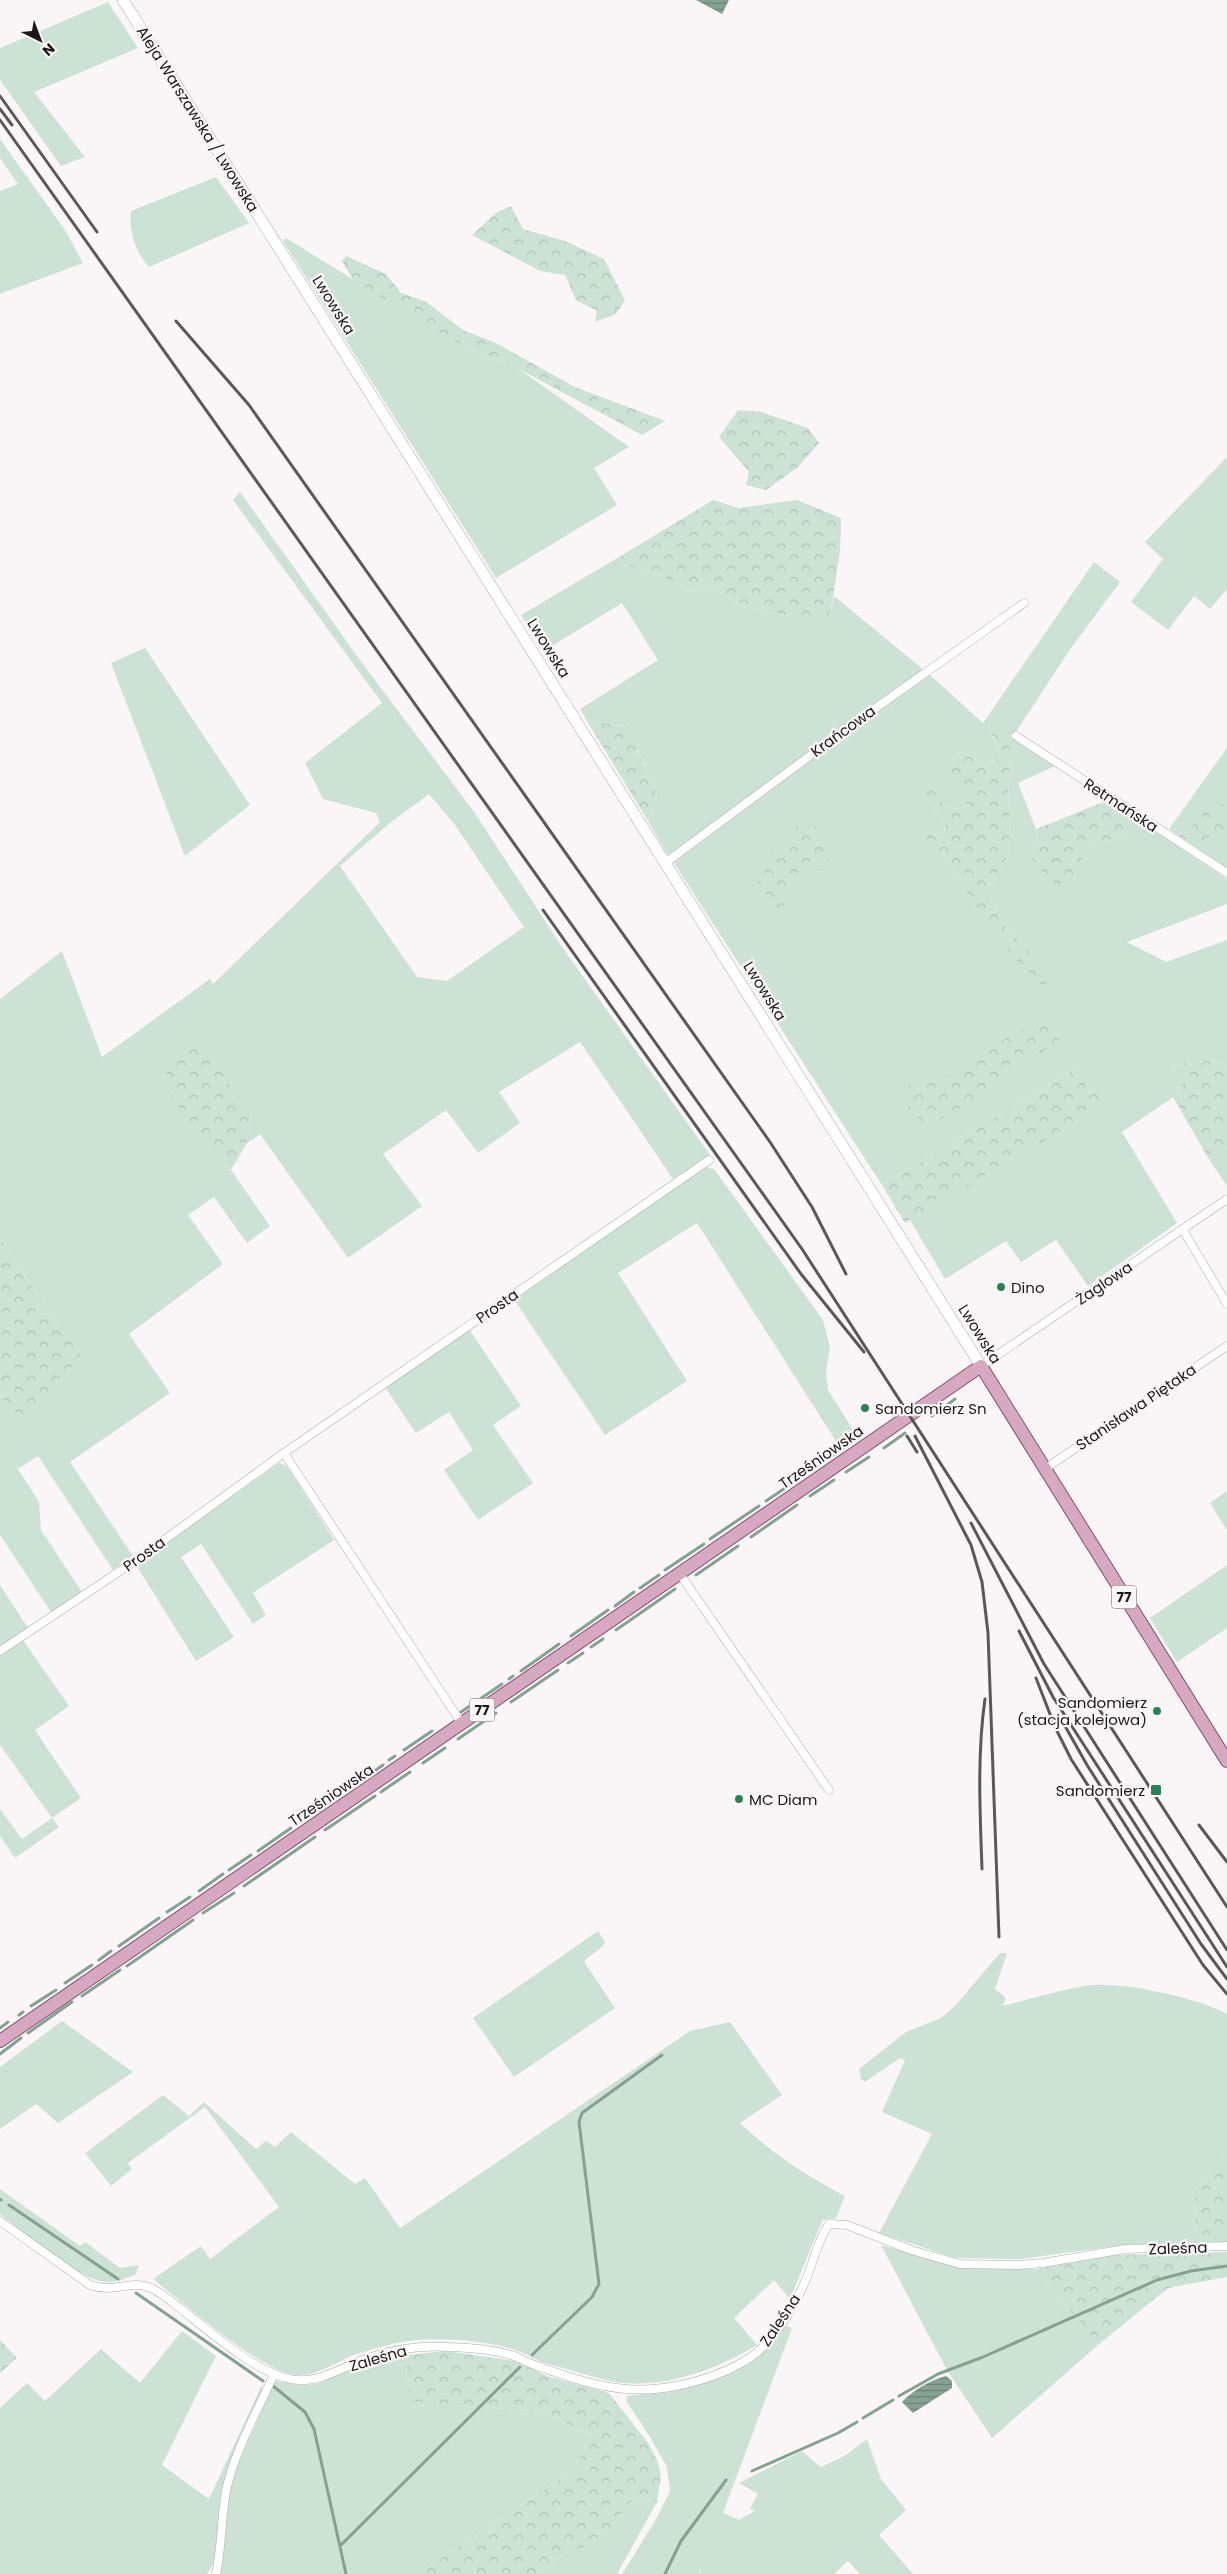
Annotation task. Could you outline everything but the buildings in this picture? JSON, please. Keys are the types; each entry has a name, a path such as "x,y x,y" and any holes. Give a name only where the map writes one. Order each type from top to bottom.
{"main road":[{"name":"Aleja Warszawska / Lwowska","path":"123,0 274,239"},
{"name":"Lwowska","path":"274,239 664,863 1046,1468 1227,1762"},
{"name":"Trześniowska","path":"0,2041 981,1366"}],"street":[{"name":"Krańcowa","path":"664,863 846,729 1024,603"},
{"name":"Retmańska","path":"1016,736 1227,874"},
{"name":"Prosta","path":"0,1651 138,1559 284,1453 710,1160"},
{"name":"Żaglowa","path":"981,1366 1227,1199"},
{"path":"1182,1230 1227,1304"},
{"name":"Stanisława Piętaka","path":"1046,1468 1227,1346"},
{"path":"284,1453 462,1724"},
{"path":"680,1574 830,1790"},
{"name":"Zaleśna","path":"0,2220 90,2285 102,2289 113,2289 141,2283 155,2289 221,2340 274,2374 285,2378 310,2381 370,2357 419,2346 441,2346 493,2351 544,2369 617,2388 659,2388 700,2380 744,2362 757,2352 770,2337 800,2291 808,2275 823,2232 829,2224 846,2225 911,2250 960,2264 1035,2264 1125,2249 1227,2246"},
{"path":"216,2574 220,2554 226,2491 232,2471 274,2374"}],"green space":[{"path":"108,2 138,48 34,92 85,157 61,166 0,80 0,48"},
{"path":"0,139 65,230 83,263 0,294 0,191 18,184 0,158"},
{"path":"216,177 249,223 149,267 134,241 131,211"},
{"path":"511,206 523,229 565,241 604,259 625,300 616,314 595,322 597,311 576,300 565,275 540,271 472,235 496,213"},
{"path":"286,238 451,340 519,369 629,447 594,468 617,505 496,578 283,241"},
{"path":"346,256 386,274 401,293 425,301 463,330 496,343 575,387 665,421 642,435 519,369 451,340 354,281 342,261"},
{"path":"738,410 761,412 808,428 819,443 797,468 766,490 746,485 749,472 719,437"},
{"path":"1227,457 1227,589 1210,609 1194,596 1168,630 1131,602 1163,559 1145,542"},
{"path":"240,492 365,667 475,813 562,947 710,1155 673,1179 580,1042 499,1092 520,1123 478,1153 446,1110 383,1154 422,1206 348,1258 260,1134 247,1143 251,1113 203,1143 231,1170 270,1226 247,1243 214,1197 188,1215 223,1264 129,1334 170,1393 70,1462 133,1556 113,1570 38,1456 18,1469 39,1502 41,1530 82,1592 51,1612 0,1535 0,1397 22,1418 82,1356 56,1323 0,1238 0,999 62,951 102,1057 210,979 213,984 380,822 376,813 323,799 305,763 382,703 233,500","holes":["429,794 455,825 524,927 447,981 417,977 340,866 390,823"]},
{"path":"713,500 739,508 797,500 841,518 840,552 830,616 790,616 743,607 710,586 692,592 662,576 621,564 619,557"},
{"path":"619,557 621,564 662,576 692,592 710,586 743,607 790,616 830,616 834,596 924,670 669,857 648,821 657,795 651,776 636,750 630,727 587,721 580,709 658,660 622,603 544,651 521,615"},
{"path":"1094,562 1120,582 1071,648 1016,732 1010,736 1055,766 1018,783 1036,829 1038,840 1032,847 1071,885 1087,847 1103,843 1145,825 1227,879 1227,904 1127,942 1166,962 1227,940 1227,1069 1217,1060 1184,1063 1171,1069 1183,1082 1178,1094 1122,1132 1177,1223 1088,1286 1056,1240 1021,1262 1006,1241 945,1279 910,1220 1104,1105 1079,1067 882,1185 672,860 929,674 983,723","holes":["989,731 1012,758 1008,781 1010,851 997,876 987,889 1003,925 1026,946 1042,986 974,906 929,828 935,837 944,836 945,823 926,798 937,794 946,808 960,809 968,805 963,796 952,785 952,764 960,752 972,756 983,766 1000,758 997,744"]},
{"path":"145,648 250,805 185,856 111,663"},
{"path":"587,721 630,727 638,735 636,751 651,776 657,795 648,821"},
{"path":"993,724 1007,738 1012,758 1008,781 1010,851 997,876 987,889 1003,925 1026,946 1047,983 1042,986 1012,955 974,906 944,854 923,837 929,828 935,837 944,836 945,823 926,798 921,782 937,794 946,808 960,809 967,806 963,796 952,785 952,764 960,752 972,756 983,766 1000,758 997,744 989,730"},
{"path":"1227,748 1227,868 1169,829"},
{"path":"1108,800 1145,825 1103,843 1087,847 1071,885 1058,884 1053,881 1030,856 1032,847 1038,840 1036,829"},
{"path":"1227,802 1227,831 1210,836 1205,842 1202,851 1179,836 1189,831 1204,810"},
{"path":"799,822 816,826 833,850 824,869 797,874 784,904 778,912 767,910 766,894 758,882 761,875 761,858 783,843"},
{"path":"1040,1022 1055,1032 1059,1039 1058,1043 1020,1065 990,1090 928,1127 908,1110 909,1085 931,1083 970,1066 989,1049 1016,1032"},
{"path":"198,1041 251,1113 247,1143 231,1170 203,1143 168,1091 166,1063"},
{"path":"1217,1060 1227,1069 1227,1148 1207,1156 1173,1097 1178,1094 1183,1082 1171,1069 1184,1063"},
{"path":"1079,1067 1105,1105 905,1223 882,1185"},
{"path":"1227,1148 1227,1186 1207,1156"},
{"path":"705,1167 714,1169 823,1320 830,1347 826,1372 828,1390 855,1433 839,1446 697,1223 618,1273 687,1381 605,1435 513,1298"},
{"path":"0,1238 56,1323 82,1356 22,1419 0,1397"},
{"path":"469,1329 521,1406 493,1425 533,1483 478,1520 444,1470 473,1450 449,1412 416,1433 385,1387"},
{"path":"279,1463 287,1466 334,1540 253,1593 266,1615 253,1624 201,1544 181,1557 234,1637 196,1661 136,1565"},
{"path":"1227,1491 1227,1530 1210,1503"},
{"path":"1227,1565 1227,1628 1177,1662 1150,1618"},
{"path":"0,1585 28,1628 0,1646"},
{"path":"23,1640 69,1706 35,1730 81,1798 52,1818 0,1745 0,1655"},
{"path":"0,1809 22,1839 52,1818 59,1827 15,1858 0,1836"},
{"path":"598,1931 605,1942 602,1947 585,1960 585,1963 615,2008 514,2077 473,2018"},
{"path":"1000,1953 1007,1953 995,1989 1005,1997 1005,2002 1002,2006 1069,1989 1092,1985 1106,1985 1161,1992 1199,2002 1227,2014 1227,2153 1195,2189 1194,2242 1109,2247 1021,2259 956,2258 879,2233 932,2134 882,2112 905,2060 900,2058 865,2082 861,2079 859,2069 906,2032 941,2018 954,2007"},
{"path":"62,2021 133,2072 58,2123 36,2104 0,2129 0,2067"},
{"path":"730,2022 782,2095 740,2123 765,2145 790,2163 845,2196 836,2218 823,2220 790,2299 774,2280 734,2318 757,2345 724,2363 668,2381 630,2383 611,2381 541,2362 512,2349 477,2342 440,2339 408,2341 382,2346 357,2354 328,2368 305,2375 282,2371 244,2350 153,2279 201,2246 210,2259 279,2207 205,2107 128,2163 132,2169 111,2186 85,2153 163,2095 189,2116 204,2102 256,2149 266,2141 275,2147 291,2132 355,2184 365,2178 400,2228 690,2031"},
{"path":"1227,2153 1227,2242 1194,2242 1195,2189"},
{"path":"0,2189 80,2246 85,2242 120,2268 139,2265 135,2275 116,2281 105,2282 81,2273 66,2264 0,2214"},
{"path":"881,2245 961,2268 1036,2269 1098,2345 992,2438 947,2370"},
{"path":"1227,2252 1227,2277 1168,2288 1098,2345 1036,2269 1114,2255"},
{"path":"784,2325 792,2328 723,2513 739,2520 755,2511 750,2508 758,2494 739,2483 802,2451 821,2467 846,2455 867,2439 881,2479 906,2510 879,2535 913,2574 860,2574 848,2561 834,2574 700,2574 702,2567 699,2574 622,2574 655,2521 670,2491 667,2467 627,2402 627,2396 658,2392 724,2375 741,2368 756,2357"},
{"path":"182,2331 216,2356 162,2465 209,2499 261,2387 264,2389 235,2454 229,2476 222,2535 214,2563 207,2574 0,2574 0,2408 27,2383 45,2401 101,2349 140,2383"},
{"path":"0,2340 17,2358 0,2373"},
{"path":"445,2351 515,2361 547,2376 609,2393 648,2443 657,2460 661,2475 657,2502 635,2497 606,2533 580,2549 559,2557 539,2574 418,2574 572,2471 592,2436 544,2412 414,2402 406,2383 407,2355"},
{"path":"407,2355 406,2383 415,2402 544,2412 592,2436 572,2471 418,2574 219,2574 227,2500 236,2468 275,2381 308,2385 324,2381 362,2363 384,2357"},
{"path":"635,2497 657,2502 617,2574 539,2574 559,2557 580,2549 606,2533"}],"shaded area":[{"path":"696,0 729,0 722,14"},
{"path":"946,2376 952,2381 952,2388 913,2413 902,2402 922,2386"}],"waterway":[{"path":"932,1416 955,1399"},
{"path":"884,1448 905,1433"},
{"path":"814,1468 858,1438"},
{"path":"846,1472 869,1457"},
{"path":"766,1501 800,1478"},
{"path":"810,1496 834,1480"},
{"path":"751,1537 797,1505"},
{"path":"710,1539 759,1506"},
{"path":"665,1570 704,1544"},
{"path":"696,1575 738,1546"},
{"path":"640,1588 659,1575"},
{"path":"616,1630 675,1589"},
{"path":"615,1606 634,1592"},
{"path":"571,1636 608,1610"},
{"path":"591,1647 603,1639"},
{"path":"521,1671 559,1644"},
{"path":"568,1663 583,1653"},
{"path":"511,1702 558,1670"},
{"path":"509,1679 513,1676"},
{"path":"461,1712 502,1684"},
{"path":"458,1739 496,1713"},
{"path":"404,1750 432,1731"},
{"path":"423,1763 445,1748"},
{"path":"389,1760 395,1756"},
{"path":"346,1791 383,1765"},
{"path":"381,1792 410,1772"},
{"path":"329,1802 339,1795"},
{"path":"325,1830 375,1796"},
{"path":"298,1823 319,1809"},
{"path":"258,1851 291,1828"},
{"path":"244,1886 315,1837"},
{"path":"229,1870 251,1855"},
{"path":"199,1891 223,1874"},
{"path":"203,1913 234,1893"},
{"path":"167,1912 190,1897"},
{"path":"119,1946 159,1918"},
{"path":"127,1966 193,1920"},
{"path":"99,1960 111,1951"},
{"path":"65,1983 92,1965"},
{"path":"82,1996 120,1970"},
{"path":"31,2006 56,1990"},
{"path":"28,2033 72,2002"},
{"path":"19,2015 23,2012"},
{"path":"0,2028 8,2022"},
{"path":"0,2054 21,2038"},
{"path":"532,2355 592,2297 599,2284 579,2122 582,2113 662,2055"},
{"path":"9,2205 118,2279"},
{"path":"899,2396 938,2374 983,2357 1157,2280 1191,2271 1227,2266"},
{"path":"136,2293 263,2381"},
{"path":"340,2546 520,2367"},
{"path":"273,2386 305,2412 314,2429 346,2574"},
{"path":"863,2418 893,2400"},
{"path":"752,2471 838,2433 857,2422"},
{"path":"665,2574 681,2541 726,2480"}],"railway":[{"path":"0,96 97,232"},
{"path":"0,109 12,125"},
{"path":"0,120 802,1249 1227,1907"},
{"path":"176,321 249,405 770,1142 812,1207 846,1274"},
{"path":"543,910 801,1274 864,1352"},
{"path":"907,1436 917,1452"},
{"path":"915,1436 971,1545 982,1582 988,1633 999,1937"},
{"path":"971,1523 1044,1664 1227,1950"},
{"path":"1019,1631 1053,1697 1227,1967"},
{"path":"1036,1678 1055,1727 1071,1759 1203,1965 1227,1994"},
{"path":"982,1869 980,1762 985,1699"},
{"path":"1065,1726 1087,1765 1201,1944 1227,1979"},
{"path":"1199,1825 1227,1862"}],"place":[{"name":"Dino","path":"1001,1287"},
{"name":"Sandomierz Sn","path":"865,1408"},
{"name":"Sandomierz (stacja kolejowa)","path":"1157,1711"},
{"name":"Sandomierz","path":"1156,1790"},
{"name":"MC Diam","path":"739,1799"}]}
